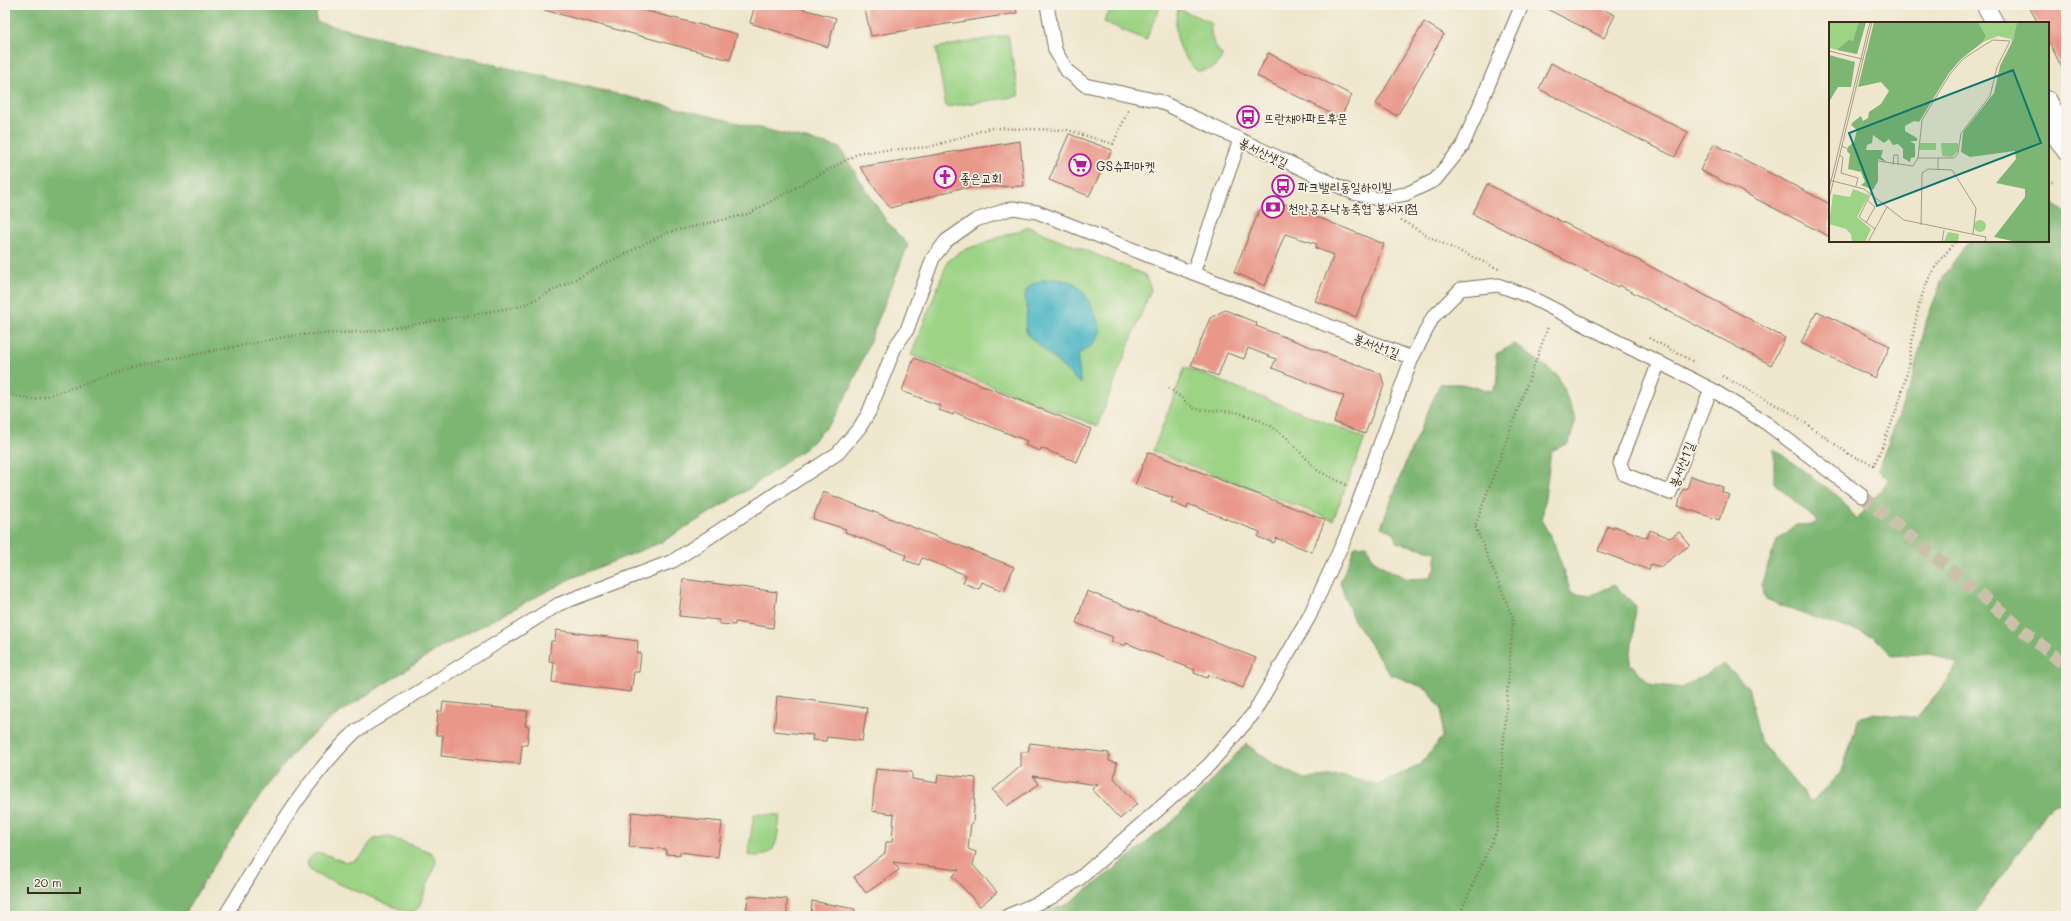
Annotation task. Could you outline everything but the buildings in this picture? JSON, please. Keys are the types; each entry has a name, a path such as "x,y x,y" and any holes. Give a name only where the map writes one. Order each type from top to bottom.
{"street":[{"name":"봉서산샛길","path":"1047,5 1055,50 1067,71 1085,85 1159,101 1354,193 1378,199 1406,194 1435,180 1462,147 1522,5"},
{"path":"1985,5 1994,22"},
{"path":"1998,5 2006,22"},
{"path":"2049,102 2066,132"},
{"path":"2049,126 2066,152"},
{"path":"1193,273 1240,140"},
{"name":"봉서산1길","path":"224,916 307,786 338,748 356,731 558,604 673,561 838,453 860,427 869,412 895,347 907,330 933,258 946,241 976,220 1013,208 1037,212 1412,358 1432,317 1461,289 1498,285 1528,296 1712,390 1766,423 1862,496"},
{"path":"1007,916 1052,897 1079,879 1209,765 1253,714 1309,617 1346,536 1412,358"},
{"name":"봉서산1길","path":"1659,362 1620,463 1624,474 1670,492 1712,390"}],"path":[{"path":"5,393 35,400 153,363 296,335 375,331 522,306 666,233 748,214 861,152 930,147 990,128 1067,130 1113,144 1129,109 1136,110"},
{"path":"2049,184 2054,181"},
{"path":"1874,465 1885,441 1905,382 1917,308 1928,281 1939,262 1956,242"},
{"path":"1459,916 1497,830 1513,618 1475,526 1548,327"},
{"path":"1170,388 1195,409 1236,412 1255,418 1271,426 1287,438 1318,471 1353,488"}],"green space":[{"path":"5,5 317,5 316,22 839,147 886,221 908,245 851,388 831,422 807,447 747,490 662,542 572,578 440,648 336,715 299,746 264,790 213,867 183,916 5,916"},
{"path":"1111,5 1161,5 1146,40 1104,22"},
{"path":"1178,9 1211,22 1213,40 1222,55 1219,63 1213,68 1197,71 1181,50 1178,43 1176,26"},
{"path":"1008,35 1019,96 946,107 936,48"},
{"path":"2049,201 2066,213 2066,800 2053,804 1973,916 1034,916 1066,905 1098,882 1173,821 1246,744 1274,764 1304,779 1341,776 1378,785 1420,765 1442,737 1442,710 1427,689 1390,674 1353,619 1340,583 1355,546 1367,545 1373,560 1389,570 1408,579 1429,578 1436,566 1436,552 1396,542 1395,533 1381,527 1407,459 1440,384 1461,384 1492,391 1498,381 1496,354 1515,344 1558,376 1576,419 1569,443 1551,451 1542,521 1554,543 1571,593 1590,596 1614,585 1636,606 1630,663 1650,684 1682,688 1724,664 1748,687 1760,741 1811,802 1842,771 1859,718 1874,713 1916,718 1939,691 1958,664 1930,653 1893,656 1873,636 1803,614 1766,599 1761,585 1777,540 1796,525 1816,524 1816,520 1774,483 1774,449 1838,496 1857,520 1889,480 1878,469 1912,380 1927,319 1944,275 1966,245 1970,242 2049,242"},
{"path":"1029,227 1145,275 1151,289 1097,426 911,355 948,261 961,251"},
{"path":"1185,367 1365,438 1333,520 1153,451"},
{"path":"754,814 780,815 777,839 771,851 766,855 748,855"},
{"path":"387,836 430,852 435,857 436,862 419,907 413,912 407,912 315,874 309,869 307,863 312,856 317,853 322,853 347,862 353,861 363,854 374,839"}],"water":[{"path":"1054,279 1070,281 1082,290 1089,301 1101,330 1095,343 1079,354 1078,361 1081,384 1027,334 1025,323 1027,309 1025,294 1027,289 1039,281"}],"tunnel":[{"path":"1862,496 2066,666"}],"place":[{"name":"뜨란채아파트후문","path":"1248,117"},
{"name":"GS슈퍼마켓","path":"1080,165"},
{"name":"좋은교회","path":"945,177"},
{"name":"파크밸리동일하이빌","path":"1283,186"},
{"name":"천안공주낙농축협 봉서지점","path":"1273,207"}]}
